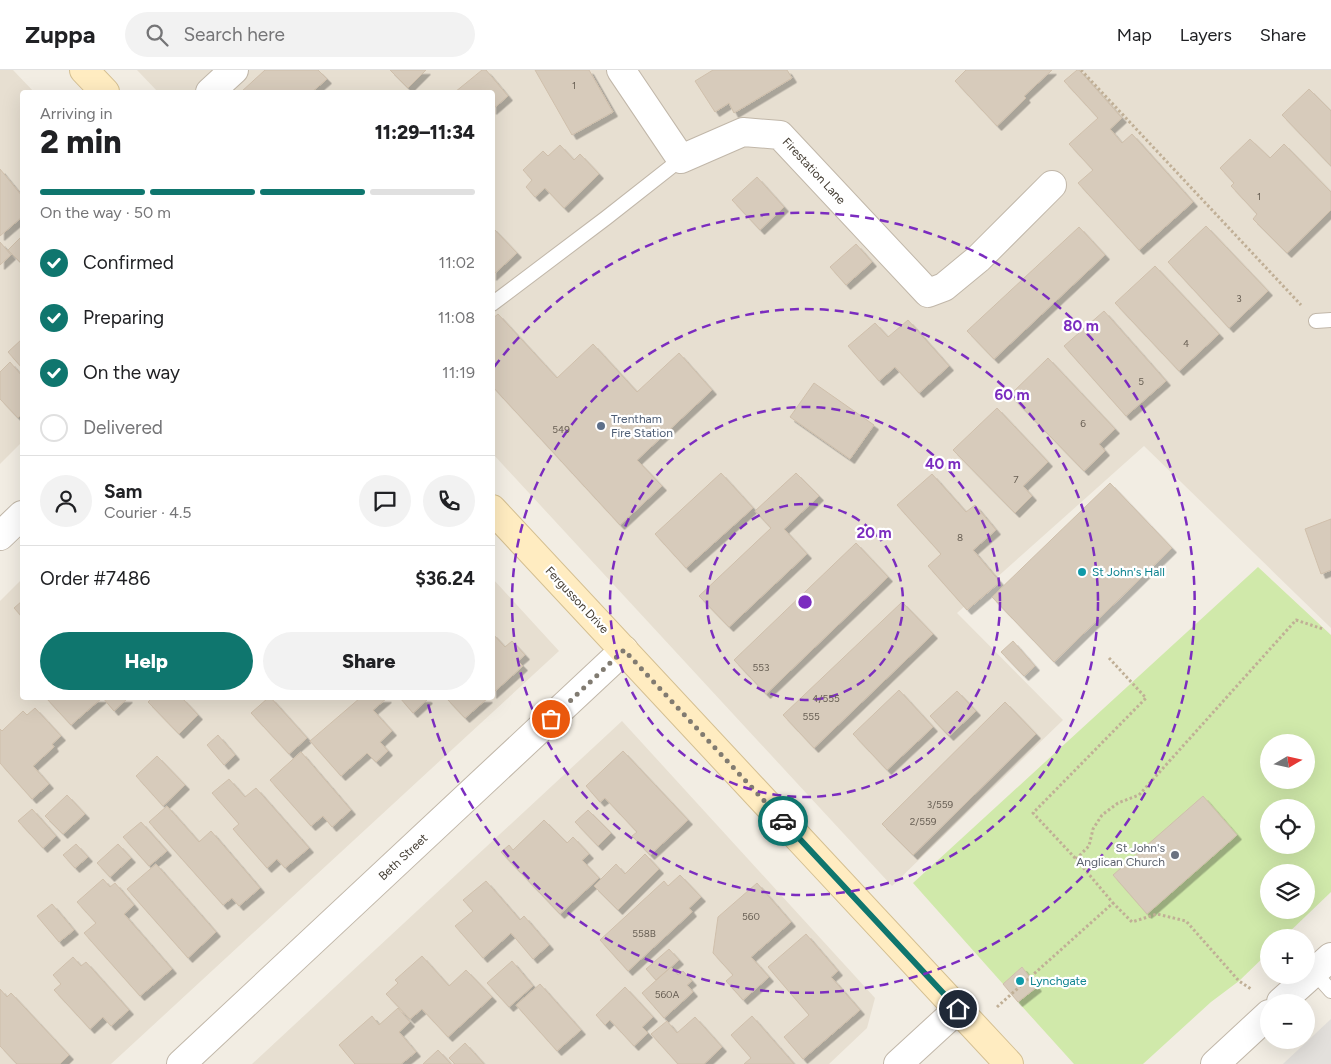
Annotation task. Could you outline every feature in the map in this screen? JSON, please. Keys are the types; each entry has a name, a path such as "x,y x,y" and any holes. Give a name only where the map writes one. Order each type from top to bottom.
{"main road":[{"path":"84,70 103,90"},
{"name":"Fergusson Drive","path":"495,512 1009,1064"}],"street":[{"path":"212,90 234,70"},
{"path":"621,70 681,159"},
{"name":"Firestation Lane","path":"681,159 744,132 780,135 928,293 944,287 978,259 1052,186"},
{"path":"0,536 20,517"},
{"name":"Beth Street","path":"181,1064 624,650"},
{"path":"1293,994 1325,973"},
{"path":"1216,1064 1260,1006"},
{"path":"898,1064 966,1018"}],"lane":[{"name":"Firestation Lane","path":"495,302 681,159"},
{"path":"1316,321 1331,320"}],"path":[{"path":"1081,70 1316,321"},
{"path":"1076,859 1088,846 1093,829 1102,815 1118,803 1139,795 1296,620 1323,629"},
{"path":"1108,658 1146,698 1033,813 1132,922 1157,914 1186,921 1260,1001"},
{"path":"966,1018 1113,903"}],"shaded area":[{"path":"0,70 13,70 32,90 20,90 20,444 0,464"},
{"path":"137,70 1331,70 1331,628 1144,446 957,613 1063,720 892,886 495,456 495,90 156,90"},
{"path":"20,581 20,700 495,700 495,581 559,651 111,1064 0,1064 0,601"},
{"path":"622,721 875,998 867,1028 829,1064 252,1064"},
{"path":"1331,1019 1331,1064 1283,1064 1299,1049 1315,1049 1315,1034"}],"green space":[{"path":"1258,567 1331,635 1331,892 1315,907 1315,864 1260,864 1260,919 1303,919 1292,929 1260,929 1260,961 1143,1064 1074,1064 1018,1002 1037,987 1022,967 1003,984 913,883"}],"building":[{"path":"265,70 318,70 327,79 314,90 243,90"},
{"path":"390,70 426,70 408,88"},
{"path":"482,70 486,70 508,96 495,107 495,90 457,90"},
{"path":"535,70 589,70 613,112 572,135"},
{"path":"713,70 787,70 792,78 734,113 729,103 715,112 695,81"},
{"path":"966,70 1052,70 1024,96 1026,98 997,126 955,81"},
{"path":"1077,70 1122,118 1110,129 1122,143 1132,134 1193,202 1139,250 1078,183 1093,170 1069,144 1098,118 1064,81"},
{"path":"1309,89 1331,111 1331,166 1282,115"},
{"path":"1250,139 1270,158 1284,144 1331,192 1331,210 1287,253 1253,219 1257,214 1231,186 1234,183 1220,168"},
{"path":"560,145 574,160 580,154 599,174 564,208 545,188 535,197 526,187 532,180 523,170 543,151 548,156"},
{"path":"0,169 20,194 20,219 0,236"},
{"path":"757,177 784,207 760,230 732,200"},
{"path":"1206,226 1268,291 1229,328 1168,262"},
{"path":"1079,227 1105,255 994,359 967,331"},
{"path":"495,230 517,253 495,273"},
{"path":"20,238 20,262 8,250"},
{"path":"0,242 11,255 0,265"},
{"path":"856,244 872,262 846,285 830,267"},
{"path":"1155,266 1219,334 1179,371 1115,303"},
{"path":"1104,311 1166,381 1126,416 1064,346"},
{"name":"Trentham Fire Station","path":"498,314 557,378 593,344 637,392 679,353 712,390 637,460 662,486 620,525 495,389 495,316"},
{"path":"908,320 949,366 919,393 895,367 879,381 848,346 875,323 888,337"},
{"path":"20,341 20,366 8,352"},
{"path":"1048,358 1115,429 1099,444 1105,451 1084,471 1010,395"},
{"path":"10,362 20,374 20,416 18,418 0,399 0,372"},
{"path":"814,383 874,425 850,459 790,417"},
{"path":"997,408 1048,462 1023,486 1032,496 1015,513 953,450"},
{"path":"721,473 753,508 686,568 655,534"},
{"path":"796,473 819,496 784,529 807,554 729,627 699,596 771,528 755,511"},
{"path":"932,474 966,512 975,505 996,530 973,550 1000,582 967,610 928,566 941,554 897,505"},
{"name":"St John's Hall","path":"1110,483 1172,548 1054,662 992,597"},
{"path":"1331,519 1331,570 1321,574 1305,529"},
{"path":"856,543 888,577 766,694 734,660"},
{"path":"902,602 933,634 814,748 783,715"},
{"path":"20,603 20,615 14,608"},
{"path":"495,636 505,647 512,641 525,655 518,661 523,666 495,691"},
{"path":"1013,641 1035,666 1024,676 1001,652"},
{"path":"899,690 933,727 887,770 853,734"},
{"path":"957,691 976,711 949,736 930,716"},
{"path":"48,700 100,700 71,725"},
{"path":"105,700 126,700 114,711"},
{"path":"150,700 184,700 198,715 179,734 148,702"},
{"path":"266,700 273,700 307,738 289,754 251,713"},
{"path":"358,700 385,700 373,710 392,731 380,742 388,751 376,762 367,753 341,776 310,741"},
{"path":"402,700 427,700 413,713"},
{"path":"448,700 486,700 465,718"},
{"path":"1005,702 1036,734 913,855 882,824"},
{"path":"35,708 61,736 52,744 54,747 33,766 49,784 32,799 0,763 0,729 2,731 23,711 27,715"},
{"path":"218,735 235,755 224,765 207,745"},
{"path":"623,751 688,820 650,855 632,836 637,832 605,798 600,802 586,786"},
{"path":"301,752 351,810 332,827 323,816 311,826 270,780"},
{"path":"157,756 185,785 163,806 136,776"},
{"path":"229,779 245,797 256,788 309,848 285,868 277,859 267,868 233,829 239,824 212,793"},
{"path":"67,795 85,814 63,834 45,816"},
{"name":"St John's Anglican Church","path":"1203,796 1237,835 1147,914 1113,875"},
{"path":"167,806 199,842 211,831 260,888 239,906 232,898 223,905 149,822"},
{"path":"32,809 56,836 43,848 18,821"},
{"path":"588,810 611,833 598,846 575,822"},
{"path":"544,820 567,843 573,837 589,854 582,860 599,878 560,914 501,852 509,845 513,850"},
{"path":"141,822 167,851 149,866 123,837"},
{"path":"76,844 88,857 75,868 63,855"},
{"path":"118,844 131,858 110,877 97,863"},
{"path":"645,854 659,869 618,910 594,886 616,864 625,874"},
{"path":"156,864 216,932 188,958 127,889"},
{"path":"680,875 701,897 689,908 692,912 628,971 600,940 664,881 668,886"},
{"path":"103,879 110,887 115,883 134,905 124,914 172,969 140,996 84,933 96,923 77,902"},
{"path":"486,881 520,920 524,916 549,945 533,959 511,933 483,958 455,926 473,911 463,900"},
{"path":"757,883 791,922 751,957 769,977 743,1000 726,981 733,975 713,953 718,917"},
{"path":"52,904 74,930 59,942 37,916"},
{"path":"806,934 838,971 831,977 860,1010 803,1059 784,1037 809,1015 768,967"},
{"path":"669,949 679,960 656,980 646,969"},
{"path":"422,956 449,986 466,970 492,997 448,1037 422,1009 410,1019 386,994 398,983 395,980"},
{"path":"73,957 81,966 86,962 129,1010 111,1026 103,1017 90,1029 54,990 61,984 53,975"},
{"path":"512,961 533,986 509,1007 487,983"},
{"path":"671,967 678,975 683,971 692,981 687,985 693,992 664,1018 642,993"},
{"name":"Lynchgate","path":"1022,967 1037,987 1018,1002 1003,984"},
{"path":"540,984 581,1030 557,1051 516,1005"},
{"path":"625,987 653,1017 642,1027 648,1033 634,1046 610,1020 605,1025 596,1015"},
{"path":"0,989 7,997 11,993 69,1055 60,1064 17,1064 0,1046"},
{"path":"398,1008 410,1022 399,1032 416,1052 401,1064 355,1064 339,1045 372,1016 379,1025"},
{"path":"752,1016 794,1064 744,1064 751,1058 731,1035"},
{"path":"695,1017 722,1047 704,1064 678,1064 651,1034 667,1021 677,1033"},
{"path":"465,1043 484,1064 455,1064 449,1058"},
{"path":"438,1050 451,1064 423,1064"}],"way so far":[{"path":"551,719 624,650 783,821"}],"place":[{"name":"Trentham Fire Station","path":"601,426"},
{"name":"St John's Hall","path":"1082,572"},
{"name":"St John's Anglican Church","path":"1175,855"},
{"name":"Lynchgate","path":"1020,981"}],"route":[{"path":"783,821 958,1009"}]}
